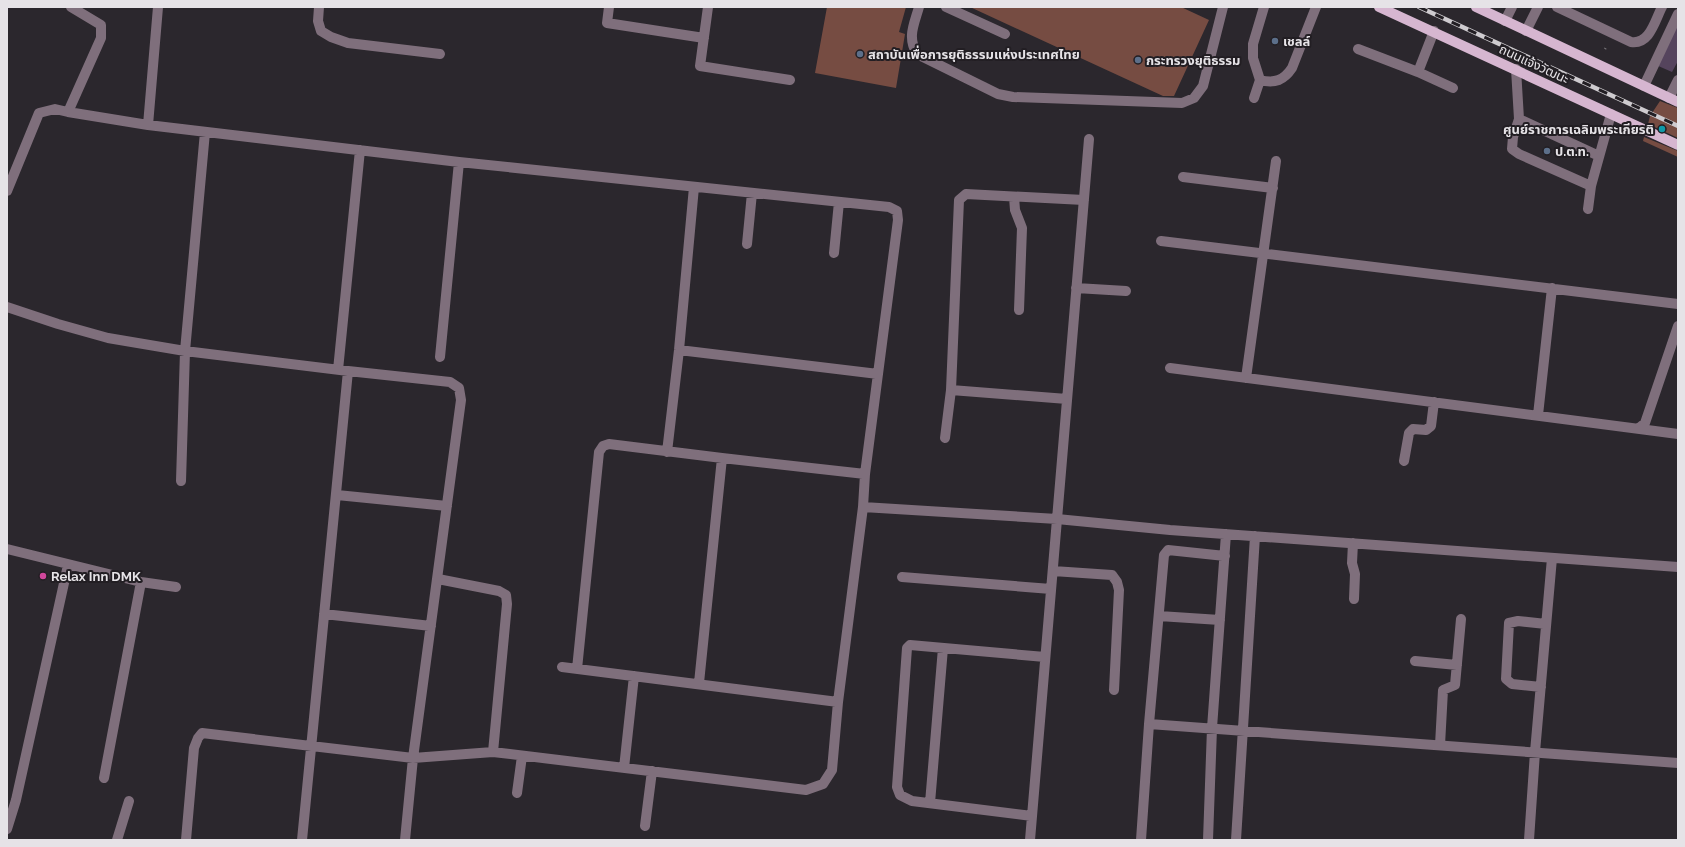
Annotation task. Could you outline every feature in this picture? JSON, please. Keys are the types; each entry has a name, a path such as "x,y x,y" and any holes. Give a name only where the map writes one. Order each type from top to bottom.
{"main road":[{"name":"ถนนแจ้งวัฒนะ","path":"1379,7 1678,145"},
{"name":"ถนนแจ้งวัฒนะ","path":"1476,7 1674,100"}],"street":[{"path":"68,112 101,38 101,25 71,7"},
{"path":"148,125 158,7"},
{"path":"319,7 318,21 321,31 331,37 348,42 440,54"},
{"path":"609,7 607,24 704,38"},
{"path":"708,7 700,66 790,80"},
{"path":"919,7 912,33 912,46 918,54 998,94 1014,97 1182,103 1194,98 1203,86 1223,7"},
{"path":"946,7 1005,34"},
{"path":"1254,98 1260,80 1253,58 1253,44 1264,7"},
{"path":"1260,80 1277,82 1287,75 1292,68 1316,7"},
{"path":"1505,21 1512,7"},
{"path":"1526,31 1538,7"},
{"path":"1557,7 1631,42 1638,43 1645,40 1662,7"},
{"path":"1644,86 1678,14"},
{"path":"1418,72 1434,32"},
{"path":"1358,49 1418,72 1452,88"},
{"path":"1516,69 1519,119 1513,137 1512,149 1519,154 1591,186"},
{"path":"1674,100 1678,80"},
{"path":"7,191 39,113 55,109 148,125 205,132 458,162 889,207 897,211 898,216 838,702 832,770 823,784 806,790 493,752 413,758 202,733 194,748 186,840"},
{"path":"1588,209 1591,186 1611,114"},
{"path":"1519,119 1599,156"},
{"path":"181,481 185,351 205,132"},
{"path":"1030,840 1089,139"},
{"path":"338,370 360,150"},
{"path":"1246,378 1276,161"},
{"path":"440,357 458,162"},
{"path":"1183,177 1273,188"},
{"path":"667,452 679,350 694,187"},
{"path":"747,244 752,193"},
{"path":"945,438 950,390 958,200 966,194 1084,200"},
{"path":"1014,196 1014,210 1022,228 1019,310"},
{"path":"834,253 839,202"},
{"path":"1161,241 1264,255 1678,304"},
{"path":"1076,288 1126,291"},
{"path":"1538,415 1552,288"},
{"path":"7,307 58,324 108,338 185,351 450,382 459,388 462,400 413,758 405,840"},
{"path":"1639,428 1645,423 1678,326"},
{"path":"679,350 878,374"},
{"path":"1170,368 1678,434"},
{"path":"302,840 348,371"},
{"path":"950,390 1067,399"},
{"path":"1404,461 1409,433 1413,429 1426,430 1431,426 1434,402"},
{"path":"577,669 599,452 603,446 609,444 865,474"},
{"path":"699,683 722,458"},
{"path":"337,495 447,506"},
{"path":"863,507 1057,519 1226,534 1678,567"},
{"path":"1208,840 1212,728 1226,534"},
{"path":"1236,840 1255,536"},
{"path":"1353,543 1352,563 1355,574 1354,599"},
{"path":"7,549 141,582 176,587"},
{"path":"1141,840 1149,724 1164,555 1168,550 1225,556"},
{"path":"1529,840 1552,558"},
{"path":"7,829 16,800 68,565"},
{"path":"1053,571 1112,575 1117,582 1119,590 1114,690"},
{"path":"902,577 1051,589"},
{"path":"438,579 499,591 506,595 507,604 493,752"},
{"path":"104,778 141,582"},
{"path":"324,614 431,626"},
{"path":"1159,616 1220,620"},
{"path":"1440,745 1444,690 1455,685 1461,619"},
{"path":"1541,687 1512,684 1506,679 1509,623 1518,621 1546,624"},
{"path":"1032,816 930,803 912,800 900,795 897,787 907,648 910,645 1045,657"},
{"path":"930,803 943,648"},
{"path":"1415,661 1457,665"},
{"path":"562,667 699,683 838,702"},
{"path":"624,768 634,676"},
{"path":"1149,724 1678,763"},
{"path":"518,793 522,756"},
{"path":"645,826 652,771"},
{"path":"117,840 129,801"}],"path":[{"path":"1605,50 1607,46"}],"shaded area":[{"path":"1678,18 1678,61 1672,72 1656,65"}],"building":[{"name":"สถาบันเพื่อการยุติธรรมแห่งประเทศไทย","path":"827,7 906,7 899,32 905,34 896,88 815,73"},
{"name":"กระทรวงยุติธรรม","path":"970,7 1181,7 1209,20 1174,96 1163,96"},
{"path":"1660,101 1678,108 1678,138 1648,124 1650,116"},
{"path":"1644,137 1678,151 1678,157 1643,141"}],"railway":[{"path":"1419,7 1678,126"}],"place":[{"name":"เชลล์","path":"1275,41"},
{"name":"สถาบันเพื่อการยุติธรรมแห่งประเทศไทย","path":"860,54"},
{"name":"กระทรวงยุติธรรม","path":"1138,60"},
{"name":"ศูนย์ราชการเฉลิมพระเกียรติ","path":"1662,129"},
{"name":"ป.ต.ท.","path":"1547,151"},
{"name":"Relax Inn DMK","path":"43,576"}]}
